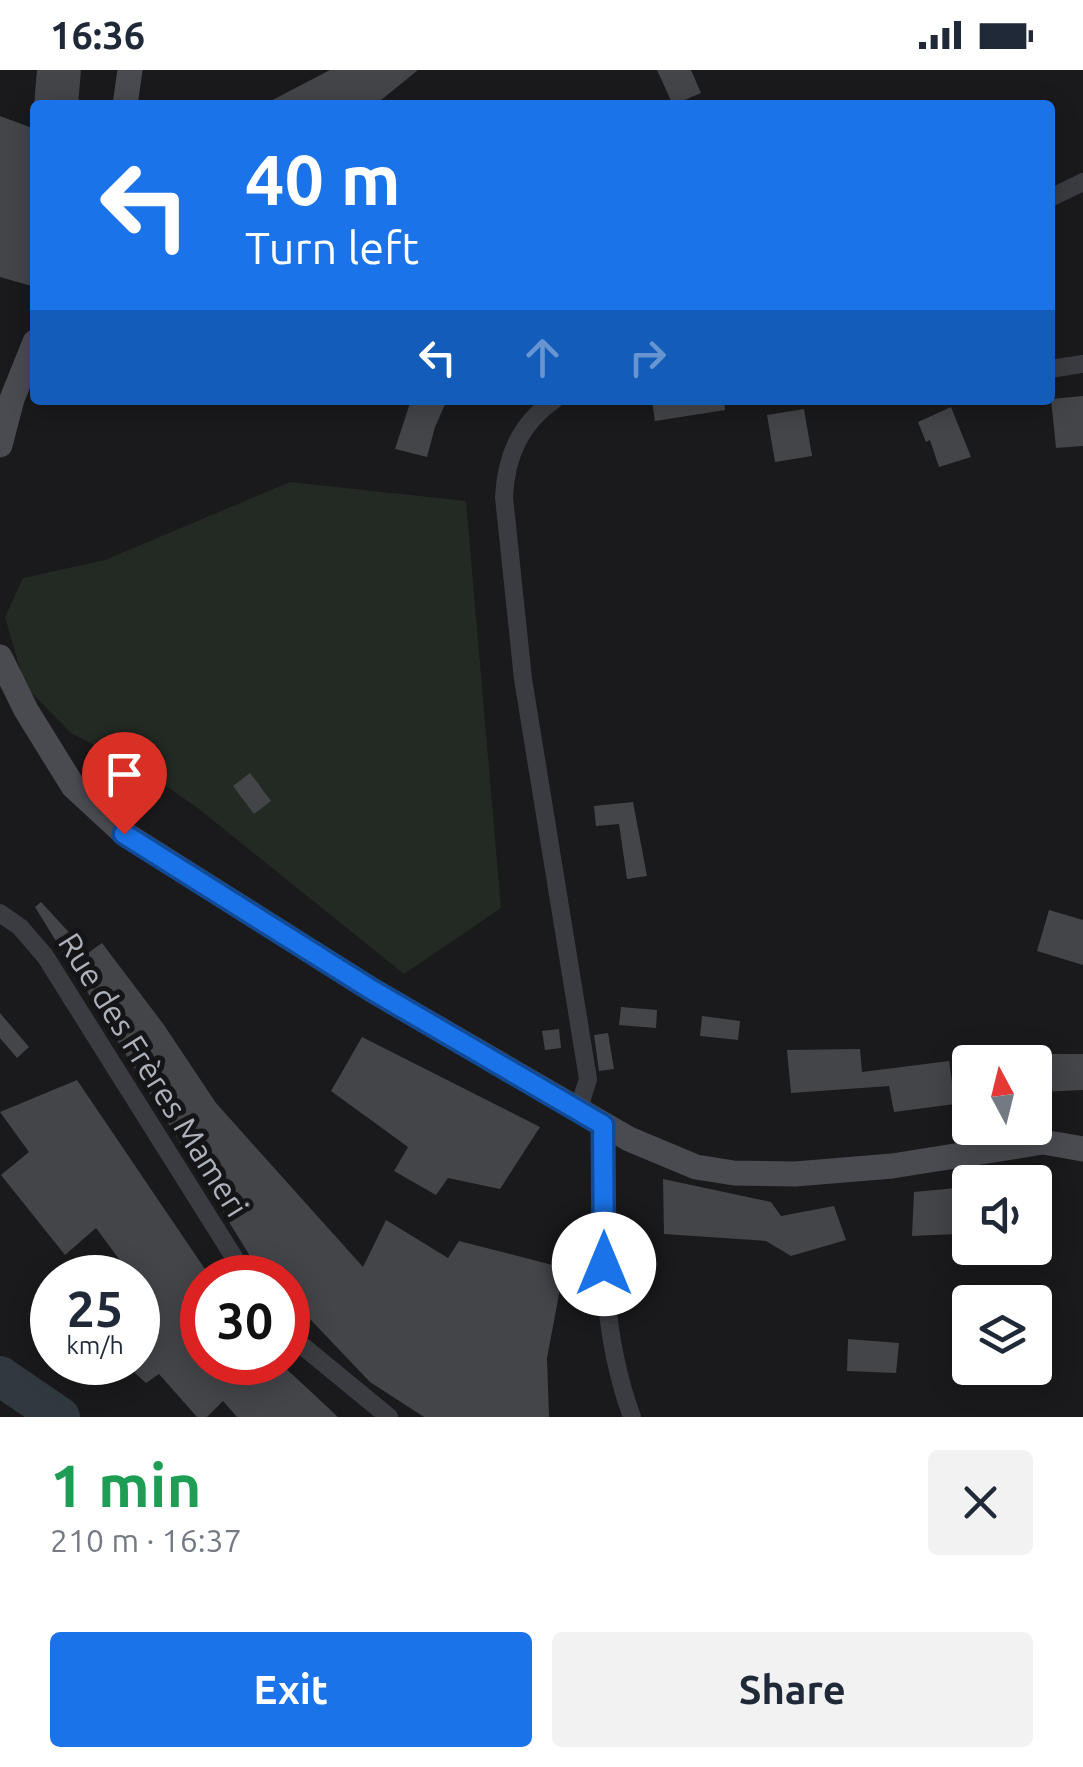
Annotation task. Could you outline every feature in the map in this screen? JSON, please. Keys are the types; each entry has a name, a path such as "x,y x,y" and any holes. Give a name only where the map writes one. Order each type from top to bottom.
{"main road":[{"path":"125,100 130,70"},
{"path":"0,445 6,399 30,352"},
{"path":"0,657 26,710 74,786 124,834 372,990 628,1139 696,1167 734,1173 795,1174 892,1166 1043,1142 1083,1149"}],"street":[{"path":"1055,196 1083,182"},
{"path":"1055,369 1083,364"},
{"path":"549,405 525,427 512,448 505,472 504,497 523,679 588,1080 578,1111"},
{"name":"Rue des Frères Mameri","path":"0,913 20,927 45,956 232,1255"},
{"path":"603,1125 604,1298 616,1375 632,1417"},
{"path":"310,1353 381,1415"}],"shaded area":[{"path":"290,482 466,501 501,908 404,974 199,809 140,768 71,733 25,686 5,617 23,578 105,560"}],"building":[{"path":"37,70 81,70 78,100 34,100"},
{"path":"330,70 418,70 381,100 273,100"},
{"path":"657,70 691,70 701,93 685,100 671,100"},
{"path":"0,116 30,127 30,286 0,277"},
{"path":"1083,396 1083,446 1056,448 1052,405 1055,399"},
{"path":"409,405 445,405 427,457 395,449"},
{"path":"653,405 724,405 725,410 655,421"},
{"path":"951,407 971,457 939,467 930,440 926,442 918,422"},
{"path":"804,409 812,456 775,462 767,415"},
{"path":"250,773 271,801 254,814 233,786"},
{"path":"633,802 647,876 627,879 619,824 596,826 594,806"},
{"path":"41,902 88,953 102,943 216,1103 363,1267 386,1220 448,1258 459,1241 564,1268 547,1358 549,1417 424,1417 370,1382 310,1319 310,1255 249,1255 35,907"},
{"path":"1049,910 1083,920 1083,965 1037,951"},
{"path":"621,1007 657,1010 656,1028 619,1025"},
{"path":"0,1013 29,1047 17,1058 0,1038"},
{"path":"702,1016 740,1021 738,1040 700,1036"},
{"path":"559,1029 561,1048 545,1050 542,1031"},
{"path":"608,1033 614,1069 599,1071 594,1035"},
{"path":"362,1037 540,1127 500,1189 448,1178 436,1195 394,1171 408,1147 331,1091"},
{"path":"860,1049 862,1072 949,1061 952,1104 894,1112 889,1086 791,1093 787,1050"},
{"path":"1052,1054 1083,1054 1083,1090 1052,1091"},
{"path":"77,1080 195,1255 180,1255 180,1385 304,1385 338,1417 237,1417 223,1401 207,1417 197,1417 160,1375 160,1255 116,1255 96,1228 65,1255 1,1175 29,1152 0,1112"},
{"path":"663,1179 771,1202 781,1216 834,1206 846,1240 791,1256 766,1241 664,1234"},
{"path":"952,1188 952,1234 912,1236 914,1192"},
{"path":"848,1339 899,1343 896,1373 847,1371"}],"waterway":[{"path":"0,1376 60,1417"}],"route":[{"path":"124,834 372,990 603,1125 604,1264"}]}
